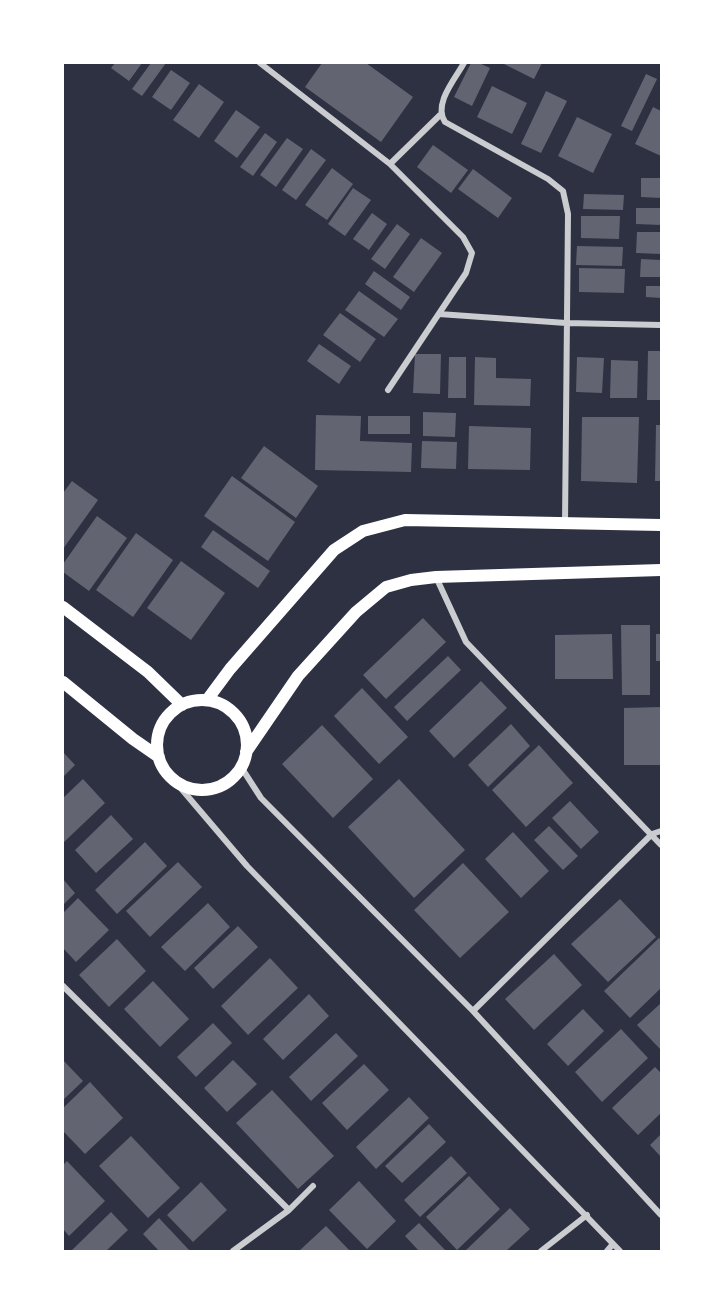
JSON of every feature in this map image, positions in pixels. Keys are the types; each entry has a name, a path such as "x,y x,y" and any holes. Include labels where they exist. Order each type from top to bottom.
{"main road":[{"path":"207,700 236,661 334,549 363,531 405,520 661,525"},
{"path":"246,752 246,737 242,724 233,712 221,704 207,700 194,700 182,705 166,717 158,736 159,757 166,773 173,779 197,790 223,785 241,767 246,752 298,676 356,612 386,587 411,580 436,577 661,570"},
{"path":"63,607 148,672 182,705"},
{"path":"63,682 159,757"}],"street":[{"path":"261,63 390,164 463,237 471,253 466,273 388,390"},
{"path":"464,63 441,104 440,114 445,122 548,179 563,191 568,214 565,523"},
{"path":"390,164 440,114"},
{"path":"439,314 566,324 661,325"},
{"path":"436,577 466,642 661,845"},
{"path":"241,767 261,798 473,1011 661,1215"},
{"path":"173,779 247,866 620,1251"},
{"path":"473,1011 652,834 661,831"},
{"path":"63,986 289,1210"},
{"path":"232,1251 289,1210 313,1186"},
{"path":"542,1251 587,1215"},
{"path":"607,1251 614,1244"}],"building":[{"path":"115,63 142,63 129,81 111,68"},
{"path":"151,63 166,63 142,96 132,89"},
{"path":"322,63 366,63 413,97 381,142 305,87"},
{"path":"471,63 479,63 490,68 472,106 454,97"},
{"path":"502,63 542,63 534,79"},
{"path":"171,70 190,83 171,110 152,97"},
{"path":"646,74 657,79 632,131 621,126"},
{"path":"199,84 224,102 199,138 173,120"},
{"path":"492,86 527,103 512,134 477,117"},
{"path":"546,91 567,101 541,153 521,144"},
{"path":"653,107 661,111 661,156 635,144"},
{"path":"236,110 260,127 237,158 214,141"},
{"path":"577,117 612,134 593,173 558,156"},
{"path":"265,133 277,142 253,176 240,167"},
{"path":"287,138 303,149 276,187 260,175"},
{"path":"433,145 468,170 451,193 417,167"},
{"path":"311,149 326,160 296,200 282,190"},
{"path":"332,168 353,184 327,220 305,205"},
{"path":"473,169 512,198 498,218 458,189"},
{"path":"641,178 661,178 661,198 641,197"},
{"path":"353,188 371,200 345,236 328,224"},
{"path":"584,194 624,195 623,210 583,209"},
{"path":"636,208 661,208 661,225 636,224"},
{"path":"372,213 387,224 369,250 353,239"},
{"path":"581,216 620,216 619,239 581,238"},
{"path":"397,224 410,234 385,269 371,259"},
{"path":"637,232 661,232 661,254 636,253"},
{"path":"421,238 442,253 414,292 393,277"},
{"path":"577,246 623,247 622,266 576,265"},
{"path":"641,259 661,260 661,277 640,277"},
{"path":"579,268 625,269 624,293 579,292"},
{"path":"374,271 410,297 401,310 365,284"},
{"path":"646,286 661,286 661,298 646,297"},
{"path":"359,291 398,319 384,337 345,310"},
{"path":"340,313 376,339 360,362 323,335"},
{"path":"319,344 351,366 339,384 307,361"},
{"path":"648,351 661,351 661,400 647,400"},
{"path":"415,354 441,354 440,394 413,393"},
{"path":"449,357 466,357 466,398 448,398"},
{"path":"475,357 496,358 496,378 531,379 530,406 474,405"},
{"path":"577,357 604,358 602,393 576,392"},
{"path":"611,360 638,361 637,398 610,398"},
{"path":"423,412 456,413 455,437 423,436"},
{"path":"316,415 361,416 360,441 412,443 411,472 315,470"},
{"path":"368,416 410,416 410,434 368,434"},
{"path":"582,417 639,417 637,483 581,481"},
{"path":"656,425 661,425 661,481 655,481"},
{"path":"469,426 531,428 530,470 468,469"},
{"path":"422,441 457,442 456,469 421,468"},
{"path":"264,446 318,486 296,518 241,478"},
{"path":"232,476 295,522 268,561 204,516"},
{"path":"72,481 98,500 63,549 63,493"},
{"path":"97,516 127,538 89,591 63,572 63,564"},
{"path":"213,530 270,571 258,588 201,547"},
{"path":"136,533 173,560 133,617 96,590"},
{"path":"181,561 225,593 191,640 147,608"},
{"path":"423,618 446,642 386,699 363,675"},
{"path":"621,625 650,625 650,695 622,695"},
{"path":"612,634 613,679 555,679 555,635"},
{"path":"656,634 661,634 661,661 656,661"},
{"path":"448,656 461,670 407,721 394,707"},
{"path":"481,681 507,708 454,758 429,731"},
{"path":"362,688 408,737 379,764 334,716"},
{"path":"661,707 661,765 624,765 624,708"},
{"path":"511,724 530,746 488,787 468,765"},
{"path":"322,725 373,779 333,818 282,764"},
{"path":"539,745 573,783 526,827 492,790"},
{"path":"63,752 75,765 63,777"},
{"path":"83,779 105,803 63,843 63,798"},
{"path":"399,779 465,850 414,898 348,827"},
{"path":"570,801 599,832 581,849 552,818"},
{"path":"111,815 133,839 96,873 75,850"},
{"path":"549,826 578,856 563,870 534,840"},
{"path":"513,832 549,871 521,898 485,859"},
{"path":"145,842 167,866 117,914 95,890"},
{"path":"178,862 202,887 150,937 126,911"},
{"path":"463,863 509,912 460,958 414,910"},
{"path":"63,879 75,893 63,905"},
{"path":"78,898 109,930 76,962 63,948 63,913"},
{"path":"620,899 656,937 608,982 571,944"},
{"path":"208,903 230,927 185,971 161,947"},
{"path":"238,926 258,947 213,989 194,968"},
{"path":"659,938 661,939 661,988 630,1018 604,991"},
{"path":"117,939 146,971 109,1007 79,975"},
{"path":"554,954 582,985 534,1030 505,999"},
{"path":"270,958 298,988 248,1035 221,1006"},
{"path":"153,981 189,1019 160,1047 124,1009"},
{"path":"309,994 329,1016 283,1060 263,1039"},
{"path":"661,1003 661,1050 637,1025"},
{"path":"583,1009 604,1031 568,1066 547,1044"},
{"path":"213,1023 232,1043 196,1077 177,1057"},
{"path":"621,1029 648,1058 602,1102 575,1072"},
{"path":"336,1033 358,1056 311,1101 289,1077"},
{"path":"63,1060 83,1081 63,1100"},
{"path":"233,1060 257,1084 227,1112 204,1088"},
{"path":"364,1064 389,1090 347,1130 322,1103"},
{"path":"655,1067 661,1073 661,1113 638,1135 612,1108"},
{"path":"90,1082 123,1118 85,1154 63,1131 63,1108"},
{"path":"272,1090 334,1156 298,1189 236,1123"},
{"path":"409,1097 429,1118 376,1169 356,1147"},
{"path":"429,1124 446,1142 402,1183 385,1166"},
{"path":"661,1134 661,1157 650,1145"},
{"path":"131,1136 180,1188 148,1218 99,1166"},
{"path":"451,1156 467,1173 420,1217 404,1200"},
{"path":"67,1161 105,1201 69,1236 63,1229 63,1165"},
{"path":"469,1176 500,1209 457,1250 426,1217"},
{"path":"359,1181 396,1221 367,1249 329,1210"},
{"path":"201,1182 227,1210 193,1242 167,1215"},
{"path":"510,1208 530,1229 506,1251 465,1251"},
{"path":"111,1212 128,1230 106,1251 71,1251"},
{"path":"159,1218 190,1251 159,1251 143,1234"},
{"path":"419,1223 446,1251 419,1251 405,1236"},
{"path":"326,1226 350,1251 299,1251"}]}
